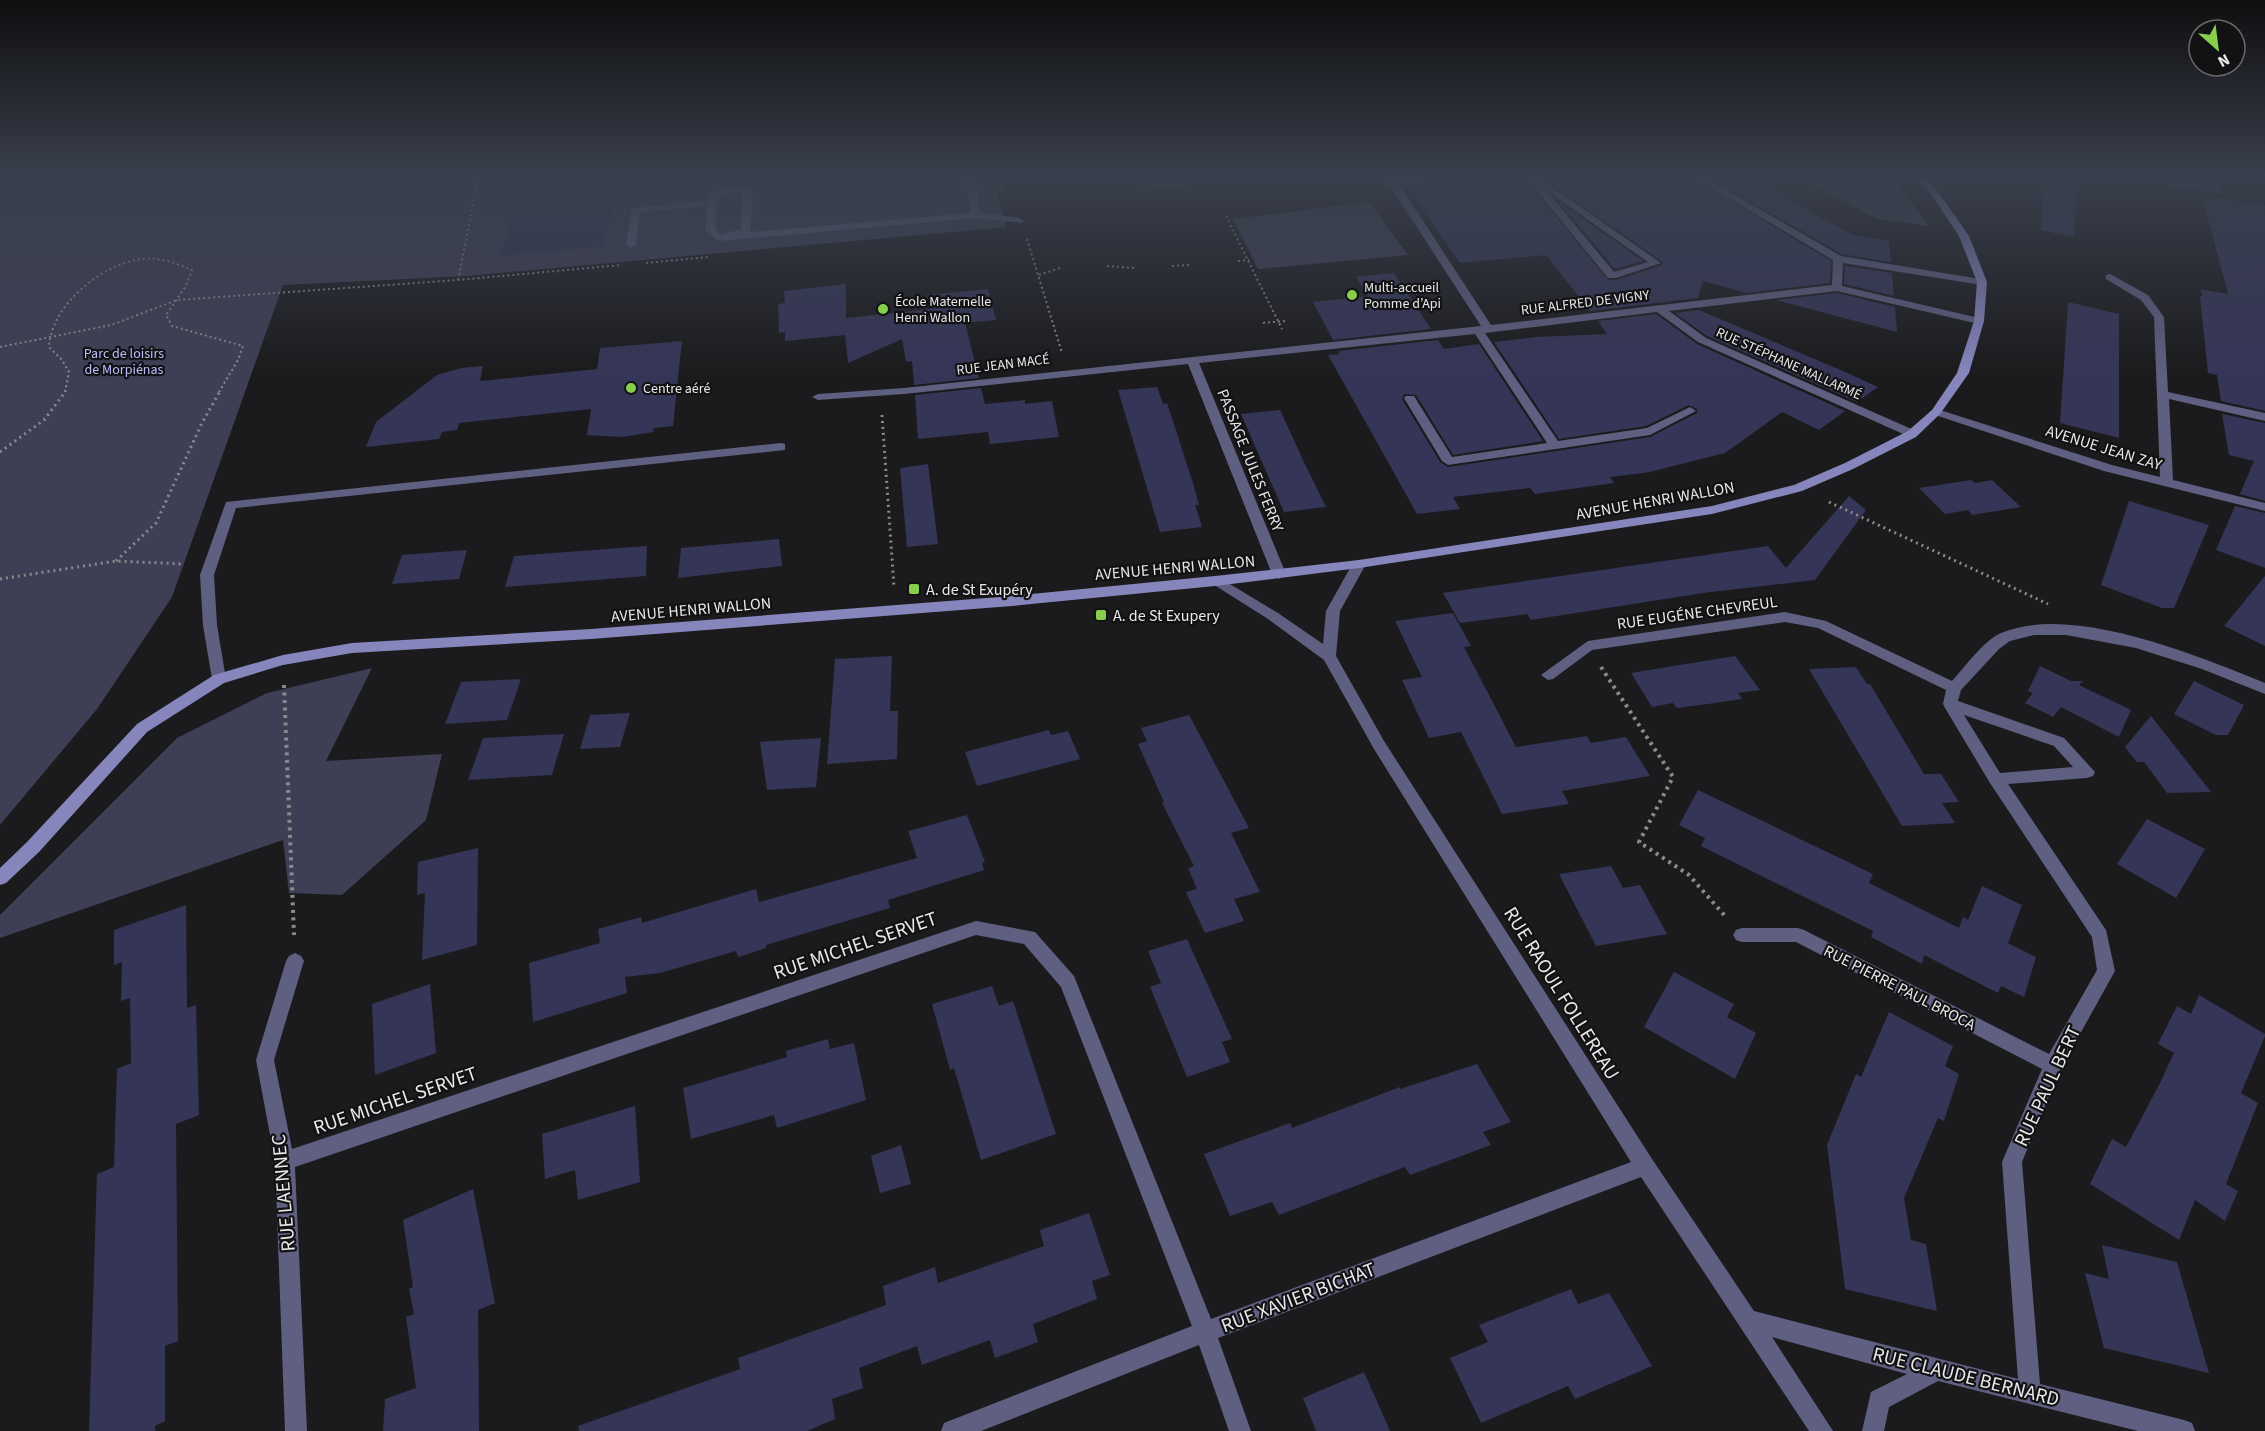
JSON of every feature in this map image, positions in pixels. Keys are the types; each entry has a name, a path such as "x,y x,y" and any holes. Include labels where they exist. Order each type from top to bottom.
{"street":[{"path":"1430,242 1555,446"},
{"path":"1584,242 1612,276 1656,263 1625,242"},
{"path":"1809,242 1839,259 1982,282"},
{"name":"AVENUE HENRI WALLON","path":"0,878 33,847 142,728 219,679 283,660 352,648 591,634 1012,601 1279,574 1359,564 1712,510 1798,488 1849,466 1912,434 1936,412 1963,373 1979,321 1982,282 1966,242"},
{"path":"1837,288 1839,259"},
{"path":"2110,277 2139,292 2153,303 2159,317 2167,483"},
{"name":"RUE ALFRED DE VIGNY","path":"1192,359 1483,329 1837,288 1979,321"},
{"name":"RUE STÉPHANE MALLARMÉ","path":"1659,309 1702,340 1912,434"},
{"name":"RUE JEAN MACÉ","path":"818,397 880,393 1192,359"},
{"name":"PASSAGE JULES FERRY","path":"1192,359 1279,574"},
{"path":"2163,394 2265,417"},
{"path":"1410,399 1448,461 1650,431 1690,411"},
{"name":"AVENUE JEAN ZAY","path":"1936,412 2108,468 2265,507"},
{"path":"219,679 210,625 207,575 231,505 781,447"},
{"path":"1329,656 1333,611 1359,564"},
{"path":"1215,581 1273,616 1329,656"},
{"name":"RUE EUGÉNE CHEVREUL","path":"1548,675 1588,646 1785,617 1821,624 1954,687"},
{"path":"1996,779 2087,772 2059,742 1950,704 1954,687 2004,638 2035,629 2100,634 2183,656 2265,688"},
{"name":"RUE RAOUL FOLLEREAU","path":"1329,656 1379,744 1645,1166 1822,1431"},
{"name":"RUE PAUL BERT","path":"1950,704 1996,779 2100,935 2106,971 2052,1065 2012,1162 2030,1392"},
{"name":"RUE MICHEL SERVET","path":"285,1161 976,928 1029,937 1068,982 1205,1332 1240,1431"},
{"name":"RUE PIERRE PAUL BROCA","path":"1742,936 1798,935 2052,1065"},
{"name":"RUE LAENNEC","path":"295,961 265,1060 285,1161 296,1431"},
{"name":"RUE XAVIER BICHAT","path":"952,1431 1205,1332 1645,1166"},
{"name":"RUE CLAUDE BERNARD","path":"1748,1320 1937,1370 2184,1431"},
{"path":"1873,1431 1879,1400 1937,1370"}],"path":[{"path":"458,280 466,242"},
{"path":"1028,242 1067,372"},
{"path":"1239,242 1291,349"},
{"path":"646,263 716,257"},
{"path":"0,452 45,419 67,395 71,375 66,364 49,347 49,339 52,324 79,294 106,269 130,261 159,258 178,262 192,270 177,300 166,315 172,326 190,333 224,338 243,346 238,360 198,432 156,523 116,561"},
{"path":"1238,261 1249,260"},
{"path":"0,347 111,325 177,300 458,280 622,265"},
{"path":"1172,266 1190,265"},
{"path":"1107,266 1135,268"},
{"path":"1039,275 1060,268"},
{"path":"1263,323 1285,321"},
{"path":"880,393 896,609"},
{"path":"1798,488 2050,606"},
{"path":"0,579 116,561 211,564"},
{"path":"1588,646 1673,777 1639,842 1689,875 1742,936"},
{"path":"283,660 295,961"}],"green space":[{"name":"Parc de loisirs de Morpiénas","path":"0,242 844,242 467,276 283,285 172,597 97,709 0,825"},
{"path":"1244,242 1398,242 1408,255 1258,269"},
{"path":"372,668 326,761 442,754 426,820 342,895 289,893 283,840 0,938 0,915 177,738 267,693"}],"building":[{"path":"504,242 605,242 604,246 500,256"},
{"path":"1445,242 1577,242 1608,280 1617,280 1662,265 1663,262 1634,242 1799,242 1831,261 1830,283 1747,293 1703,281 1698,298 1590,311 1546,255 1460,263"},
{"path":"1592,242 1616,242 1643,261 1615,269"},
{"path":"1821,242 1889,242 1891,262 1842,254"},
{"path":"2214,242 2265,242 2265,411 2221,401 2217,375 2208,373 2201,289 2228,294"},
{"path":"1845,266 1892,273 1894,296 1844,284"},
{"path":"1394,273 1431,329 1333,340 1313,302 1368,296 1356,277"},
{"name":"École Maternelle Henri Wallon","path":"846,284 846,318 930,309 927,295 988,289 996,320 965,323 979,378 914,385 912,361 906,362 902,339 848,363 845,335 785,341 785,332 779,333 778,304 785,303 784,291"},
{"path":"1837,293 1895,307 1897,332 1776,300"},
{"path":"2068,302 2119,314 2119,438 2060,423"},
{"path":"1699,310 1878,387 1857,402 1707,336 1675,313"},
{"path":"1656,314 1697,344 1845,411 1819,430 1782,412 1725,453 1650,472 1610,477 1614,483 1535,494 1530,488 1453,497 1460,509 1417,514 1328,355 1340,354 1338,351 1438,340 1444,349 1479,344 1543,441 1453,455 1416,395 1404,394 1402,399 1440,462 1448,467 1650,437 1697,413 1697,409 1689,405 1646,426 1559,439 1494,342 1537,337 1607,334 1598,321"},
{"path":"682,341 673,426 654,428 653,432 623,437 587,435 591,409 459,423 457,430 442,432 439,439 366,447 376,422 437,375 461,368 483,366 480,381 597,369 600,348"},
{"path":"1157,387 1163,404 1167,403 1193,483 1199,505 1195,505 1202,527 1160,532 1118,390"},
{"path":"981,388 985,404 1025,400 1025,404 1052,401 1059,437 990,444 988,432 918,439 915,395"},
{"path":"1280,410 1326,507 1284,512 1241,414"},
{"path":"2222,414 2265,423 2265,501 2240,494 2254,461 2229,455"},
{"path":"928,464 938,544 907,547 900,468"},
{"path":"1971,480 1975,483 1992,480 2021,507 1972,515 1968,510 1945,514 1919,488"},
{"path":"1849,496 1866,510 1815,580 1703,593 1531,620 1527,614 1460,623 1443,593 1768,546 1786,568"},
{"path":"2129,501 2209,525 2174,608 2162,608 2101,585"},
{"path":"2235,506 2265,513 2265,568 2216,550"},
{"path":"779,539 782,566 678,578 681,548"},
{"path":"647,546 646,576 505,587 514,556"},
{"path":"467,550 459,579 392,584 402,555"},
{"path":"2265,576 2265,646 2224,626"},
{"path":"1453,613 1471,646 1464,647 1516,747 1587,736 1591,743 1626,737 1650,776 1562,791 1569,804 1502,814 1461,732 1429,738 1402,680 1422,677 1395,621"},
{"path":"892,656 890,711 898,711 897,759 827,764 835,659"},
{"path":"1735,656 1760,690 1738,693 1742,699 1677,708 1673,703 1652,707 1631,673"},
{"path":"2040,666 2071,681 2083,681 2079,685 2131,710 2119,737 2061,707 2053,717 2025,703 2033,693 2028,691"},
{"path":"1856,667 1867,684 1870,684 1924,774 1941,774 1959,802 1942,803 1955,823 1902,826 1809,669"},
{"path":"521,679 507,720 445,724 461,682"},
{"path":"2194,681 2244,705 2228,735 2216,735 2174,714"},
{"path":"630,713 620,747 580,749 590,715"},
{"path":"1189,715 1249,828 1231,833 1260,892 1234,899 1244,921 1205,933 1186,892 1197,889 1188,868 1194,866 1162,803 1164,802 1138,744 1147,741 1141,728"},
{"path":"2151,716 2211,792 2167,793 2144,762 2137,762 2125,747"},
{"path":"1049,730 1051,735 1068,731 1080,759 977,786 965,752"},
{"path":"564,734 552,775 468,780 483,738"},
{"path":"821,738 816,787 767,790 760,742"},
{"path":"1698,790 1873,874 1869,883 1959,928 1963,917 1968,920 1982,886 2022,905 2008,943 2036,957 2024,997 2001,986 1998,993 1924,955 1922,964 1871,937 1873,931 1701,846 1705,838 1679,825"},
{"path":"967,815 985,862 982,863 984,870 888,900 890,908 766,945 766,948 738,957 736,951 660,973 625,977 627,993 533,1022 529,963 600,943 598,929 641,917 642,923 756,889 759,902 917,858 908,831"},
{"path":"2147,819 2205,849 2176,898 2117,864"},
{"path":"478,848 477,945 422,960 425,893 417,895 418,862"},
{"path":"1611,866 1623,888 1640,885 1667,934 1596,946 1559,874"},
{"path":"186,905 187,1008 196,1005 199,1115 176,1124 178,1341 165,1346 165,1421 155,1426 155,1431 89,1431 97,1174 114,1167 117,1069 131,1063 130,998 121,1001 122,962 114,965 114,930"},
{"path":"1187,939 1232,1039 1222,1042 1230,1062 1187,1077 1150,987 1161,983 1148,951"},
{"path":"1674,972 1734,1004 1727,1017 1756,1033 1735,1079 1644,1027"},
{"path":"430,984 436,1053 375,1075 372,1004"},
{"path":"992,986 999,1006 1013,1001 1056,1134 981,1160 954,1068 950,1070 932,1004"},
{"path":"2199,995 2265,1036 2241,1093 2258,1103 2226,1184 2238,1191 2225,1221 2195,1200 2179,1240 2090,1184 2112,1139 2126,1147 2159,1085 2174,1053 2158,1044 2177,1006 2191,1014"},
{"path":"1889,1012 1953,1046 1945,1066 1959,1074 1944,1121 1938,1118 1904,1198 1911,1240 1926,1244 1937,1311 1845,1289 1827,1145 1856,1074 1861,1077"},
{"path":"828,1039 830,1049 854,1043 866,1100 777,1128 774,1115 691,1139 683,1088 787,1057 786,1051"},
{"path":"1477,1064 1511,1122 1483,1132 1491,1145 1410,1175 1405,1167 1279,1215 1272,1202 1230,1216 1204,1154 1290,1123 1292,1128 1400,1087 1400,1089"},
{"path":"635,1106 640,1182 578,1200 575,1170 545,1179 542,1134"},
{"path":"901,1145 911,1184 880,1193 871,1156"},
{"path":"473,1189 495,1303 478,1310 479,1431 383,1431 385,1399 416,1388 406,1317 414,1314 409,1289 413,1287 403,1220"},
{"path":"1089,1213 1110,1275 1092,1281 1097,1299 1033,1324 1038,1342 995,1358 990,1340 922,1365 917,1346 859,1368 863,1388 832,1399 835,1419 807,1431 579,1431 578,1426 740,1369 738,1358 886,1305 883,1286 935,1267 938,1283 1044,1246 1040,1230"},
{"path":"2102,1245 2177,1262 2209,1373 2104,1348 2085,1273 2109,1279"},
{"path":"1571,1289 1578,1304 1609,1293 1652,1366 1575,1399 1568,1386 1481,1423 1450,1358 1488,1342 1479,1325"},
{"path":"1364,1372 1390,1431 1316,1431 1303,1398"}],"place":[{"name":"Multi-accueil Pomme d’Api","path":"1352,295"},
{"name":"École Maternelle Henri Wallon","path":"883,309"},
{"name":"Centre aéré","path":"631,388"},
{"name":"A. de St Exupéry","path":"914,589"},
{"name":"A. de St Exupery","path":"1101,615"}]}
